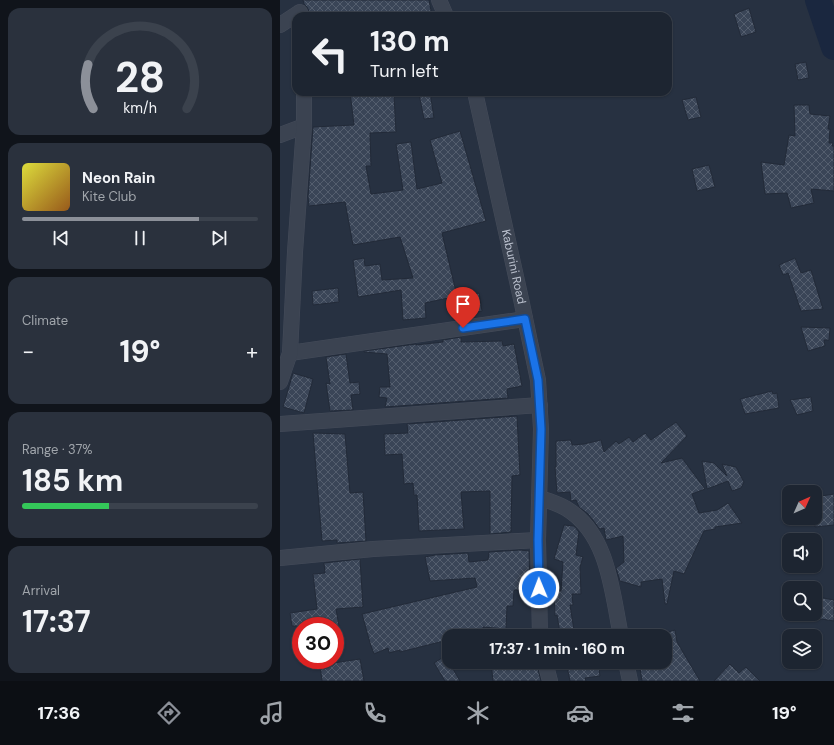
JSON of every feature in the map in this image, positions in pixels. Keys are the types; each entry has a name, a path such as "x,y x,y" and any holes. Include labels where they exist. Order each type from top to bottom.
{"street":[{"path":"439,0 444,12"},
{"path":"280,25 292,15"},
{"path":"280,382 290,353 295,252 304,126 304,96"},
{"name":"Kaburini Road","path":"476,96 538,380 541,429 538,540 540,629"},
{"path":"280,135 304,126"},
{"path":"290,353 525,319"},
{"path":"280,424 540,405"},
{"path":"539,497 567,509 572,513 587,528 597,544 605,564 612,589 619,629"},
{"path":"280,558 373,549 538,540"},
{"path":"547,669 550,681"},
{"path":"627,669 630,681"}],"building":[{"path":"303,0 429,0 431,12 309,12"},
{"path":"749,8 756,32 741,37 734,14"},
{"path":"806,62 809,78 798,80 795,64"},
{"path":"350,96 394,96 396,132 370,133 371,166 366,166 371,194 403,190 396,144 411,142 417,189 442,183 430,140 460,131 486,221 442,233 457,296 425,303 426,318 403,320 401,290 358,297 353,260 364,258 365,266 380,264 382,280 413,278 400,237 353,245 345,202 309,206 308,197 313,127 354,125"},
{"path":"419,96 431,96 434,118 424,119"},
{"path":"696,97 701,117 688,120 682,100"},
{"path":"794,105 809,105 810,114 830,116 828,129 830,129 829,143 833,143 832,146 834,146 834,191 811,189 814,203 791,208 787,193 765,194 761,162 784,165 789,135 795,136"},
{"path":"709,165 715,187 697,191 692,169"},
{"path":"795,258 801,273 811,270 823,309 801,311 788,273 783,275 779,265"},
{"path":"338,288 339,302 313,305 312,291"},
{"path":"479,293 482,311 469,314 465,296"},
{"path":"801,327 830,328 829,340 824,340 825,346 808,351"},
{"path":"461,337 461,342 502,341 503,346 514,344 522,386 507,389 508,398 385,407 387,398 379,397 380,387 390,387 387,354 364,351 443,342 443,340"},
{"path":"346,354 350,383 359,382 360,394 351,395 353,410 330,411 326,383 330,384 326,357"},
{"path":"293,373 313,379 304,413 283,407"},
{"path":"772,391 773,394 777,393 779,408 745,414 740,399"},
{"path":"811,397 813,411 797,415 790,400"},
{"path":"517,416 520,475 512,476 511,532 490,534 490,491 461,492 464,529 419,531 417,495 414,495 413,483 404,484 402,454 385,455 384,434 408,433 407,424"},
{"path":"676,422 687,436 661,463 682,458 705,489 692,494 699,513 717,510 728,503 742,523 715,527 715,529 704,531 684,574 674,571 667,604 665,604 662,579 641,582 641,587 620,581 616,568 624,562 623,536 606,540 604,528 600,529 588,514 579,507 576,500 571,501 570,492 557,493 555,467 556,441 571,440 572,445 601,440 604,452 616,441 619,444 629,437 633,442 645,433 651,440"},
{"path":"313,433 345,434 350,493 363,492 366,541 337,543 337,540 322,541"},
{"path":"702,461 714,463 727,476 722,464 736,467 744,482 741,488 732,491 728,481 707,489"},
{"path":"834,494 834,525 815,527 815,525 822,525 822,496"},
{"path":"564,525 574,526 579,532 576,555 583,557 580,567 581,594 572,594 573,605 570,605 574,629 559,629 557,615 555,616 554,591 561,591 563,562 554,559"},
{"path":"520,550 529,551 530,590 514,590 513,606 507,606 506,629 483,627 483,629 442,629 442,642 400,652 400,650 389,653 388,648 374,654 362,614 477,587 475,578 430,581 425,557 468,553 469,562 488,560 489,552"},
{"path":"360,559 363,607 336,609 337,617 292,617 292,626 290,613 317,609 313,574 325,573 324,563"},
{"path":"822,598 834,600 834,621 822,619"},
{"path":"675,630 677,642 700,681 642,681 640,669 672,669 672,631"},
{"path":"442,658 442,669 453,669 460,681 445,681 434,663"},
{"path":"360,659 364,681 322,681 320,669 344,669 344,661"},
{"path":"730,664 739,673 746,667 760,681 714,681"},
{"path":"492,669 538,669 541,681 493,681"},
{"path":"568,669 599,669 600,676 585,678 586,681 570,681"}],"waterway":[{"path":"818,0 834,47"}],"route":[{"path":"463,328 525,319 538,380 541,429 538,540 539,588"}]}
